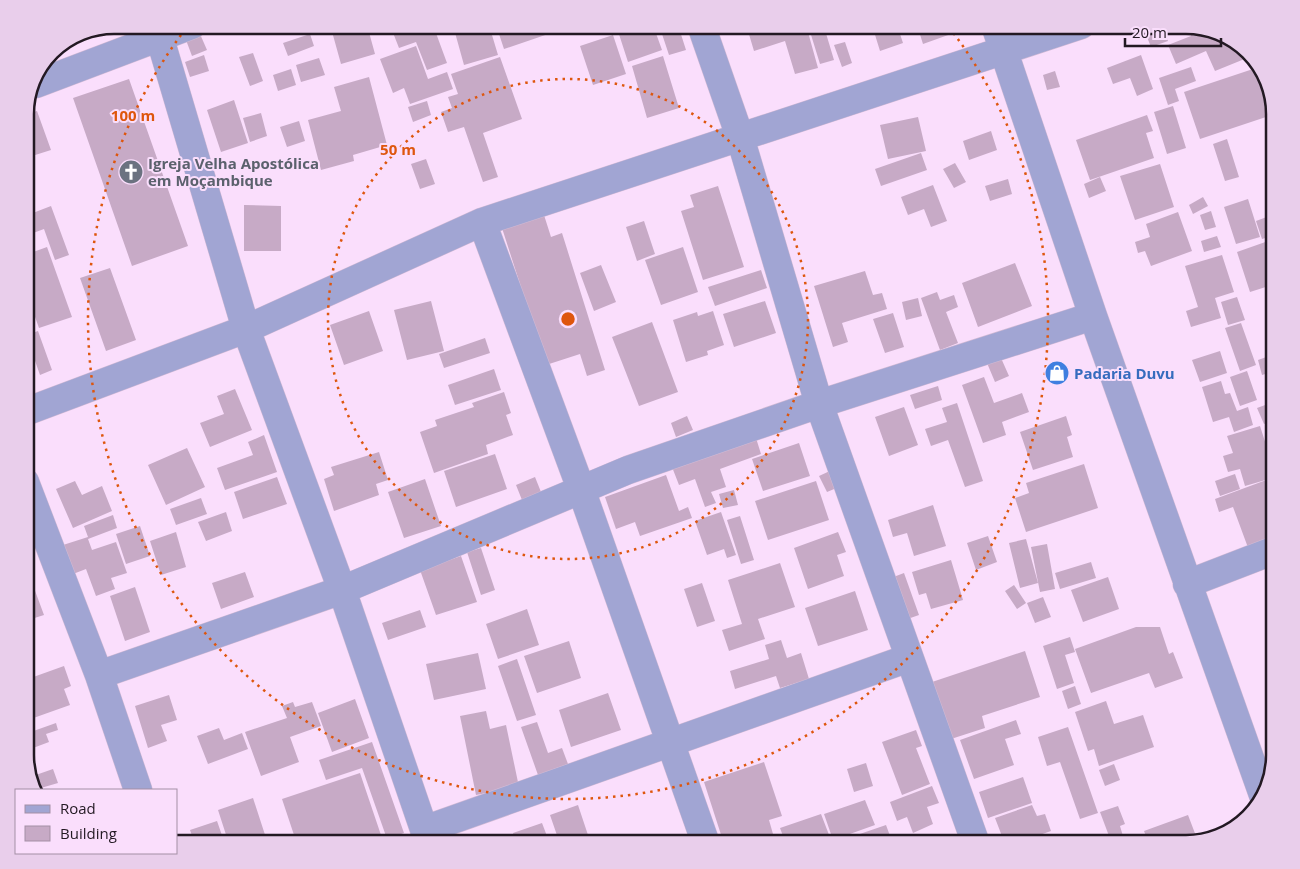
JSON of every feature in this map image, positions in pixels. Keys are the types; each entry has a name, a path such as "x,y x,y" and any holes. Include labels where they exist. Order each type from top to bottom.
{"street":[{"path":"40,82 153,34"},
{"path":"159,34 246,329 342,590 425,835"},
{"path":"704,34 740,137 819,404 973,835"},
{"path":"998,34 1187,584 1260,786"},
{"path":"34,409 246,329 482,222 1054,34"},
{"path":"482,222 581,489 703,835"},
{"path":"99,675 342,590 628,470 819,404 1094,316"},
{"path":"34,505 99,675 138,789"},
{"path":"1187,584 1266,553"},
{"path":"431,835 671,742 909,658"}],"building":[{"path":"200,34 207,50 192,56 186,40"},
{"path":"310,34 314,46 288,56 283,43"},
{"path":"333,34 369,34 375,54 341,64"},
{"path":"394,34 436,34 447,63 427,70 416,42 399,48"},
{"path":"455,34 492,34 498,55 464,65"},
{"path":"499,34 548,34 504,49"},
{"path":"619,34 656,34 662,50 628,62"},
{"path":"662,34 681,34 686,50 669,55"},
{"path":"749,34 809,34 818,68 795,74 785,41 754,51"},
{"path":"811,34 826,34 834,60 820,64"},
{"path":"875,34 900,34 903,43 880,51"},
{"path":"920,34 951,34 923,44"},
{"path":"1146,34 1165,34 1168,41 1151,47"},
{"path":"1190,34 1197,34 1217,40 1231,47 1244,59 1215,71 1206,51 1176,64 1168,45 1191,36"},
{"path":"613,35 626,74 593,85 580,46"},
{"path":"845,42 852,63 842,67 834,45"},
{"path":"416,46 428,79 447,72 453,89 410,104 404,88 393,93 380,59"},
{"path":"253,53 263,81 250,86 239,57"},
{"path":"204,55 209,71 190,77 185,62"},
{"path":"1141,55 1153,89 1137,96 1130,78 1113,84 1107,68"},
{"path":"663,56 679,108 647,118 632,66"},
{"path":"500,57 522,119 483,133 498,177 483,182 464,127 448,132 441,112 452,108 448,97 458,94 451,74"},
{"path":"319,58 325,75 301,82 296,65"},
{"path":"1191,67 1196,81 1175,89 1179,101 1168,105 1159,78"},
{"path":"291,69 296,85 278,91 273,75"},
{"path":"1252,69 1264,93 1266,117 1200,139 1184,92"},
{"path":"1055,71 1060,87 1047,90 1043,75"},
{"path":"369,77 387,145 353,155 354,161 321,170 308,120 341,111 334,87"},
{"name":"Igreja Velha Apostólica em Moçambique","path":"129,79 188,246 132,266 73,98"},
{"path":"234,100 248,143 221,152 207,110"},
{"path":"427,101 431,115 413,122 408,107"},
{"path":"1173,106 1186,148 1167,154 1154,112"},
{"path":"37,111 51,150 34,155 34,112"},
{"path":"261,113 267,136 250,142 243,118"},
{"path":"1147,115 1153,131 1146,133 1154,158 1090,180 1076,140"},
{"path":"918,117 926,151 888,159 880,125"},
{"path":"299,121 305,141 287,147 280,127"},
{"path":"991,131 997,150 969,160 963,141"},
{"path":"1227,139 1239,177 1225,181 1213,144"},
{"path":"921,153 927,170 881,186 875,169"},
{"path":"426,159 435,184 420,189 411,164"},
{"path":"955,163 966,182 954,188 943,169"},
{"path":"1160,164 1174,207 1135,220 1120,176"},
{"path":"1100,177 1106,191 1089,198 1084,184"},
{"path":"1008,179 1012,194 990,201 985,186"},
{"path":"933,185 947,221 931,227 924,209 908,215 901,197"},
{"path":"718,186 744,267 703,280 681,211 694,207 690,195"},
{"path":"1203,197 1208,206 1193,214 1189,205"},
{"path":"1248,199 1260,237 1236,244 1224,207"},
{"path":"244,205 281,206 281,251 244,251"},
{"path":"51,206 69,255 55,260 44,229 34,233 34,213"},
{"path":"1211,211 1216,227 1205,230 1200,215"},
{"path":"1178,212 1192,251 1151,266 1145,251 1138,253 1135,242 1150,237 1146,224"},
{"path":"544,215 551,237 562,233 605,370 587,376 580,354 546,365 502,228"},
{"path":"1266,217 1266,238 1262,239 1256,221"},
{"path":"644,221 655,254 637,261 626,227"},
{"path":"1217,236 1221,247 1204,252 1201,241"},
{"path":"1266,242 1266,287 1250,292 1237,252"},
{"path":"47,247 72,317 39,328 34,314 34,252"},
{"path":"683,247 698,292 661,305 645,260"},
{"path":"1222,255 1234,292 1215,298 1221,318 1191,327 1186,311 1198,307 1185,266"},
{"path":"1015,263 1032,306 978,327 962,283"},
{"path":"601,265 616,302 594,311 580,273"},
{"path":"110,268 136,340 106,351 80,278"},
{"path":"761,270 767,288 715,306 708,287"},
{"path":"865,271 873,295 882,293 887,309 842,323 848,342 833,347 814,286"},
{"path":"937,292 940,300 954,295 958,307 946,312 958,343 940,350 921,298"},
{"path":"1237,297 1245,320 1228,325 1221,302"},
{"path":"918,298 922,316 906,320 902,302"},
{"path":"431,301 444,351 407,360 394,310"},
{"path":"765,301 776,333 734,347 723,314"},
{"path":"369,311 383,351 344,365 330,325"},
{"path":"713,311 724,345 707,351 708,355 686,362 673,320 697,312 698,316"},
{"path":"893,313 904,347 885,353 873,319"},
{"path":"652,322 678,392 639,406 612,337"},
{"path":"1241,323 1256,365 1240,371 1225,328"},
{"path":"38,331 52,370 40,375 34,358 34,332"},
{"path":"485,338 490,353 444,368 439,354"},
{"path":"1220,351 1227,373 1200,382 1192,360"},
{"path":"1266,357 1266,374 1262,375 1258,360"},
{"path":"1001,358 1009,376 995,382 987,363"},
{"path":"494,369 501,390 455,405 448,385"},
{"path":"1247,371 1257,400 1240,406 1230,377"},
{"path":"984,377 994,403 1022,393 1029,412 1002,422 1006,435 983,443 962,385"},
{"path":"1221,381 1225,394 1230,393 1237,411 1248,407 1253,425 1234,432 1229,417 1213,422 1202,387"},
{"path":"938,386 942,400 915,409 910,395"},
{"path":"235,389 252,430 210,447 200,423 224,414 217,396"},
{"path":"504,392 511,413 506,415 513,435 486,445 488,454 434,473 420,432 437,426 435,420 474,407 472,403"},
{"path":"957,403 983,481 965,487 948,440 931,446 925,429 947,422 942,408"},
{"path":"1266,405 1266,423 1264,424 1257,408"},
{"path":"904,407 918,445 889,456 875,417"},
{"path":"687,416 693,430 676,437 671,423"},
{"path":"1066,416 1072,435 1067,437 1073,457 1033,470 1020,432"},
{"path":"1260,426 1266,445 1266,480 1245,486 1240,469 1228,472 1223,456 1233,453 1227,436"},
{"path":"264,435 277,472 225,490 217,468 253,455 248,442"},
{"path":"756,438 761,454 720,469 726,487 711,492 716,503 705,507 695,479 679,485 672,467"},
{"path":"799,443 810,476 763,491 752,459"},
{"path":"187,448 205,487 166,505 148,465"},
{"path":"379,452 388,480 376,484 379,495 334,511 324,479 334,475 331,467"},
{"path":"495,454 507,489 456,507 444,471"},
{"path":"1084,464 1098,508 1026,532 1015,498 1029,493 1026,483"},
{"path":"832,470 839,487 827,492 819,476"},
{"path":"1235,474 1240,489 1220,496 1215,481"},
{"path":"666,475 679,511 688,507 692,518 640,536 635,522 616,529 605,497"},
{"path":"277,477 287,504 243,519 234,492"},
{"path":"535,477 541,492 522,500 516,485"},
{"path":"425,479 441,526 404,538 388,492"},
{"path":"1266,480 1266,547 1250,553 1233,507 1219,512 1215,499"},
{"path":"75,481 82,495 102,486 112,511 73,528 56,489"},
{"path":"816,481 829,520 768,540 755,501"},
{"path":"734,490 738,505 723,508 719,494"},
{"path":"201,498 207,514 176,525 170,509"},
{"path":"933,505 946,546 914,556 907,533 893,537 888,520"},
{"path":"226,512 232,531 206,541 198,522"},
{"path":"721,512 736,555 727,558 724,549 707,555 695,521"},
{"path":"113,515 117,528 88,539 92,550 116,542 127,573 111,578 115,589 96,596 86,569 73,574 63,545 88,537 84,526"},
{"path":"740,516 754,560 741,564 727,520"},
{"path":"140,526 150,556 126,564 116,534"},
{"path":"176,532 186,567 161,575 150,541"},
{"path":"838,532 846,552 837,555 844,576 808,589 794,548"},
{"path":"988,536 997,562 976,570 967,543"},
{"path":"1026,539 1038,583 1020,588 1009,543"},
{"path":"1047,544 1055,589 1040,592 1031,547"},
{"path":"481,548 495,590 481,595 467,552"},
{"path":"461,556 477,602 436,615 420,570"},
{"path":"951,560 963,600 931,609 926,593 919,595 912,572"},
{"path":"1091,562 1096,578 1060,589 1055,573"},
{"path":"780,563 795,607 758,619 765,639 729,651 722,630 742,624 728,580"},
{"path":"245,572 254,597 221,609 212,583"},
{"path":"904,573 919,615 899,622 883,581"},
{"path":"1108,577 1119,609 1083,622 1071,590"},
{"path":"702,583 715,621 697,627 684,589"},
{"path":"1014,585 1026,603 1017,609 1005,591"},
{"path":"135,587 150,632 125,641 110,596"},
{"path":"34,588 44,615 34,618"},
{"path":"855,591 868,630 818,646 805,608"},
{"path":"1043,597 1051,617 1035,623 1027,603"},
{"path":"527,609 539,645 498,659 486,624"},
{"path":"420,610 426,627 388,640 382,623"},
{"path":"1136,627 1160,627 1169,654 1173,652 1183,678 1155,688 1149,673 1091,693 1075,649"},
{"path":"1070,637 1075,652 1065,655 1074,683 1057,689 1043,646"},
{"path":"781,640 787,658 801,653 809,679 780,688 776,676 735,689 730,671 769,659 765,645"},
{"path":"569,641 581,678 537,693 524,656"},
{"path":"1025,651 1040,697 982,716 985,728 951,739 932,682"},
{"path":"478,653 486,689 434,700 426,664"},
{"path":"517,659 536,715 517,721 498,666"},
{"path":"64,666 71,686 64,689 70,705 34,718 34,677"},
{"path":"1075,686 1081,704 1068,709 1062,691"},
{"path":"608,693 621,730 571,747 559,710"},
{"path":"169,695 177,720 161,725 167,741 148,748 135,706"},
{"path":"355,699 369,738 332,752 318,713"},
{"path":"1106,701 1114,724 1143,715 1154,747 1099,766 1094,749 1088,751 1075,712"},
{"path":"293,702 295,707 312,702 321,726 290,737 299,762 261,776 245,732 287,718 282,706"},
{"path":"486,711 490,729 506,725 519,787 476,795 460,716"},
{"path":"1016,720 1021,734 1005,739 1014,765 974,779 960,740"},
{"path":"537,722 548,753 562,748 568,764 538,775 521,727"},
{"path":"56,723 58,730 46,734 49,742 34,748 34,731"},
{"path":"1068,727 1098,813 1080,819 1060,762 1047,766 1038,737"},
{"path":"219,728 224,740 242,733 248,749 208,764 197,736"},
{"path":"916,730 922,746 916,748 930,784 902,795 882,742"},
{"path":"372,742 404,833 386,835 362,768 326,780 319,760"},
{"path":"764,762 782,816 769,820 773,834 721,835 704,782"},
{"path":"866,763 873,786 854,792 847,769"},
{"path":"1114,764 1120,780 1105,786 1099,770"},
{"path":"53,769 58,783 41,788 36,775"},
{"path":"360,773 381,835 294,835 282,799"},
{"path":"1023,777 1032,803 988,818 979,792"},
{"path":"932,786 939,803 927,807 933,824 913,833 907,817 897,821 890,802"},
{"path":"253,798 265,835 226,835 218,810"},
{"path":"865,800 875,825 847,835 831,835 824,814"},
{"path":"578,805 588,835 557,835 550,815"},
{"path":"1032,805 1037,816 1045,814 1051,831 1040,835 1002,835 995,818"},
{"path":"1118,806 1125,824 1120,826 1123,835 1109,835 1100,812"},
{"path":"821,814 829,835 783,835 780,828"},
{"path":"1188,815 1196,835 1146,835 1144,831"},
{"path":"217,821 222,835 192,835 190,830"},
{"path":"542,823 547,835 514,835 513,833"},
{"path":"886,825 890,835 857,835"}],"place":[{"name":"Igreja Velha Apostólica em Moçambique","path":"131,172"},
{"name":"Padaria Duvu","path":"1057,373"}]}
